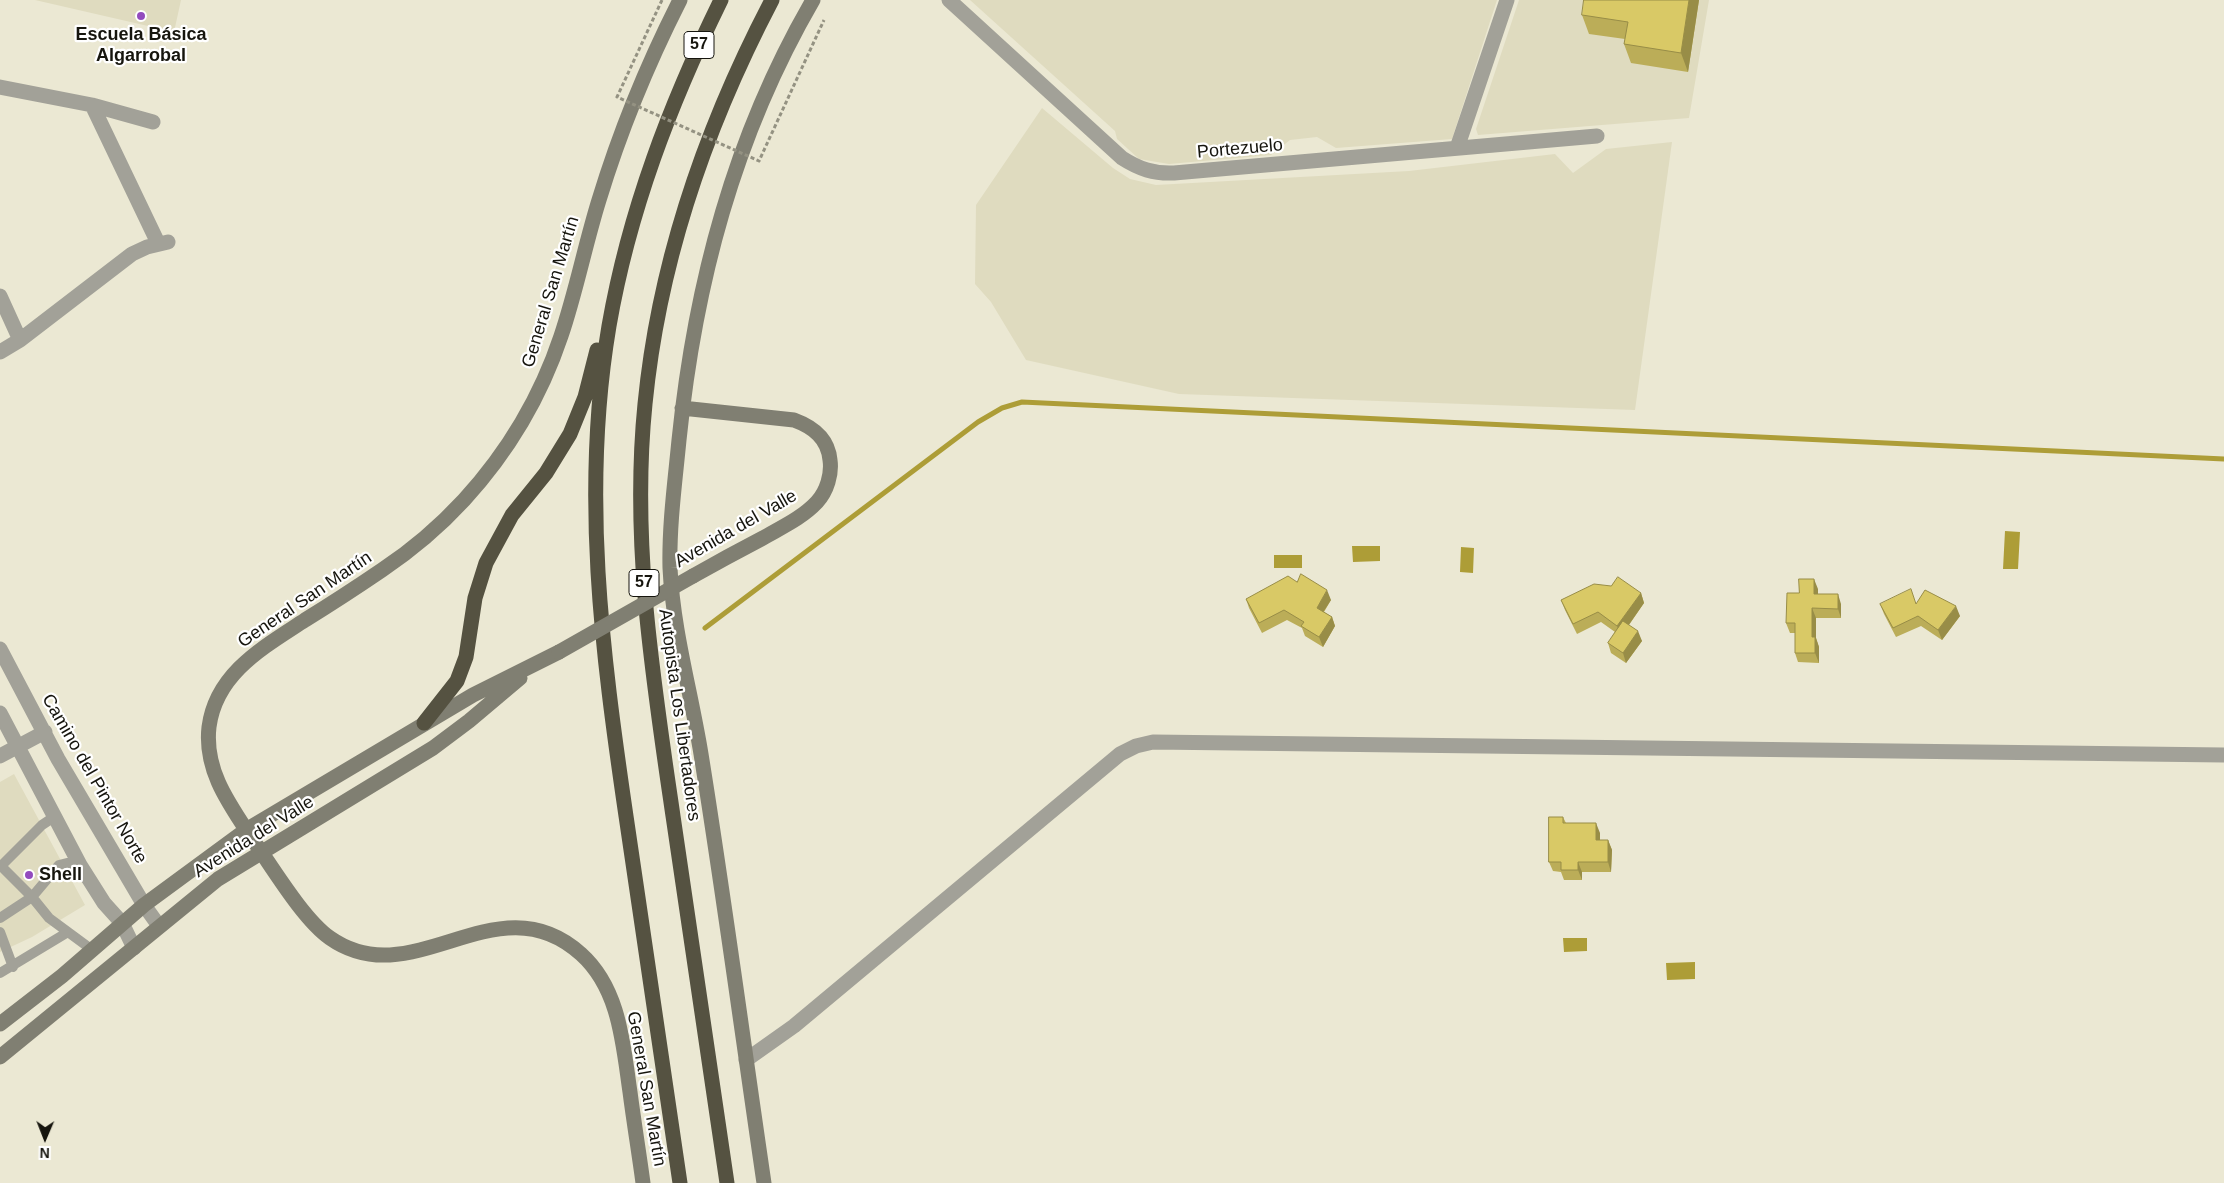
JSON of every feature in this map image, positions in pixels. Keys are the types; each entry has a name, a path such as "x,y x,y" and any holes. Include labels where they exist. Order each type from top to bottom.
{"highway":[{"name":"57","path":"680,1183 621,781 599,603 594,508 595,459 603,369 616,286 638,202 660,137 678,92 721,0"},
{"name":"Autopista Los Libertadores","path":"727,1183 650,653 642,560 640,481 649,367 662,296 679,226 713,127 731,84 772,0"},
{"path":"424,723 450,692 462,670 468,650 478,588 493,547 512,515 554,461 570,434 585,397 599,340 616,286"}],"street":[{"name":"General San Martín","path":"643,1183 619,1025 602,980 580,952 559,938 548,934 535,930 509,928 476,932 402,955 390,956 362,953 338,944 320,930 303,911 221,791 210,762 208,731 217,698 230,677 250,658 387,567 438,526 475,488 501,453 530,406 551,364 566,318 587,239 613,158 636,94 680,0"},
{"path":"764,1183 700,754 672,595 671,526 682,408 696,318 722,211 744,146 769,84 813,0"},
{"name":"Portezuelo","path":"949,0 1122,158 1146,171 1174,173 1598,136"},
{"path":"1457,148 1507,0"},
{"path":"0,88 92,105 153,122"},
{"path":"0,352 20,340 132,254 163,242 92,105"},
{"path":"0,296 20,340"},
{"name":"Avenida del Valle","path":"0,1024 62,976 144,905 246,830 424,723 559,652 804,513 817,502 826,488 830,463 829,454 823,439 810,427 794,420 682,408"},
{"name":"Camino del Pintor Norte","path":"0,648 58,759 144,905 159,926"},
{"name":"Avenida del Valle","path":"0,1057 218,879 434,748 539,663"},
{"path":"0,713 80,864 104,903 122,923 134,948"},
{"path":"0,756 45,732"},
{"path":"746,1060 794,1026 1120,754 1136,746 1152,742 2224,755"}],"lane":[{"path":"54,817 42,825 0,866 32,896 49,918 91,949"},
{"path":"0,918 32,896 59,865 67,863 80,864"},
{"path":"0,932 13,967"},
{"path":"0,973 13,967 68,932"}],"path":[{"path":"662,0 617,97 758,161 824,20"}],"shaded area":[{"name":"Escuela Básica Algarrobal","path":"35,0 181,0 174,32"},
{"path":"970,0 1497,0 1452,139 1336,148 1317,137 1290,140 1271,155 1169,164 1139,159 1117,139 1115,131"},
{"path":"1519,0 1709,0 1689,118 1478,135 1476,129"},
{"path":"1042,108 1113,168 1130,179 1156,185 1409,171 1555,154 1573,173 1606,149 1672,142 1635,410 1179,394 1026,360 991,302 975,284 976,205"},
{"path":"2005,531 2020,532 2018,569 2003,569"},
{"path":"1352,546 1380,546 1380,561 1353,562"},
{"path":"1461,547 1474,548 1473,573 1460,572"},
{"path":"1274,555 1302,555 1302,568 1274,568"},
{"path":"14,774 85,905 32,937 0,952 0,782"},
{"path":"1563,938 1587,938 1587,951 1564,952"},
{"path":"1695,962 1695,979 1667,980 1666,963"}],"building":[{"path":"1584,0 1689,0 1681,53 1624,44 1628,22 1582,15"},
{"path":"1301,574 1327,590 1317,608 1332,617 1319,637 1301,626 1304,622 1284,610 1259,623 1246,599 1288,576 1297,582"},
{"path":"1618,577 1641,593 1617,626 1598,612 1573,624 1561,600 1594,584 1611,586"},
{"path":"1799,579 1814,579 1814,594 1838,594 1838,609 1812,608 1812,637 1815,637 1815,653 1795,653 1795,623 1786,623 1787,593 1799,593"},
{"path":"1911,589 1916,604 1925,590 1956,606 1938,630 1918,616 1893,628 1880,604"},
{"path":"1623,621 1638,631 1623,653 1608,643"},
{"path":"1549,817 1563,817 1563,823 1596,823 1596,840 1608,840 1608,862 1578,862 1578,870 1561,870 1561,862 1549,862"}],"waterway":[{"path":"705,628 978,422 1002,408 1022,402 2224,459"}],"place":[{"name":"Escuela Básica Algarrobal","path":"141,16"},
{"name":"Shell","path":"29,875"}]}
